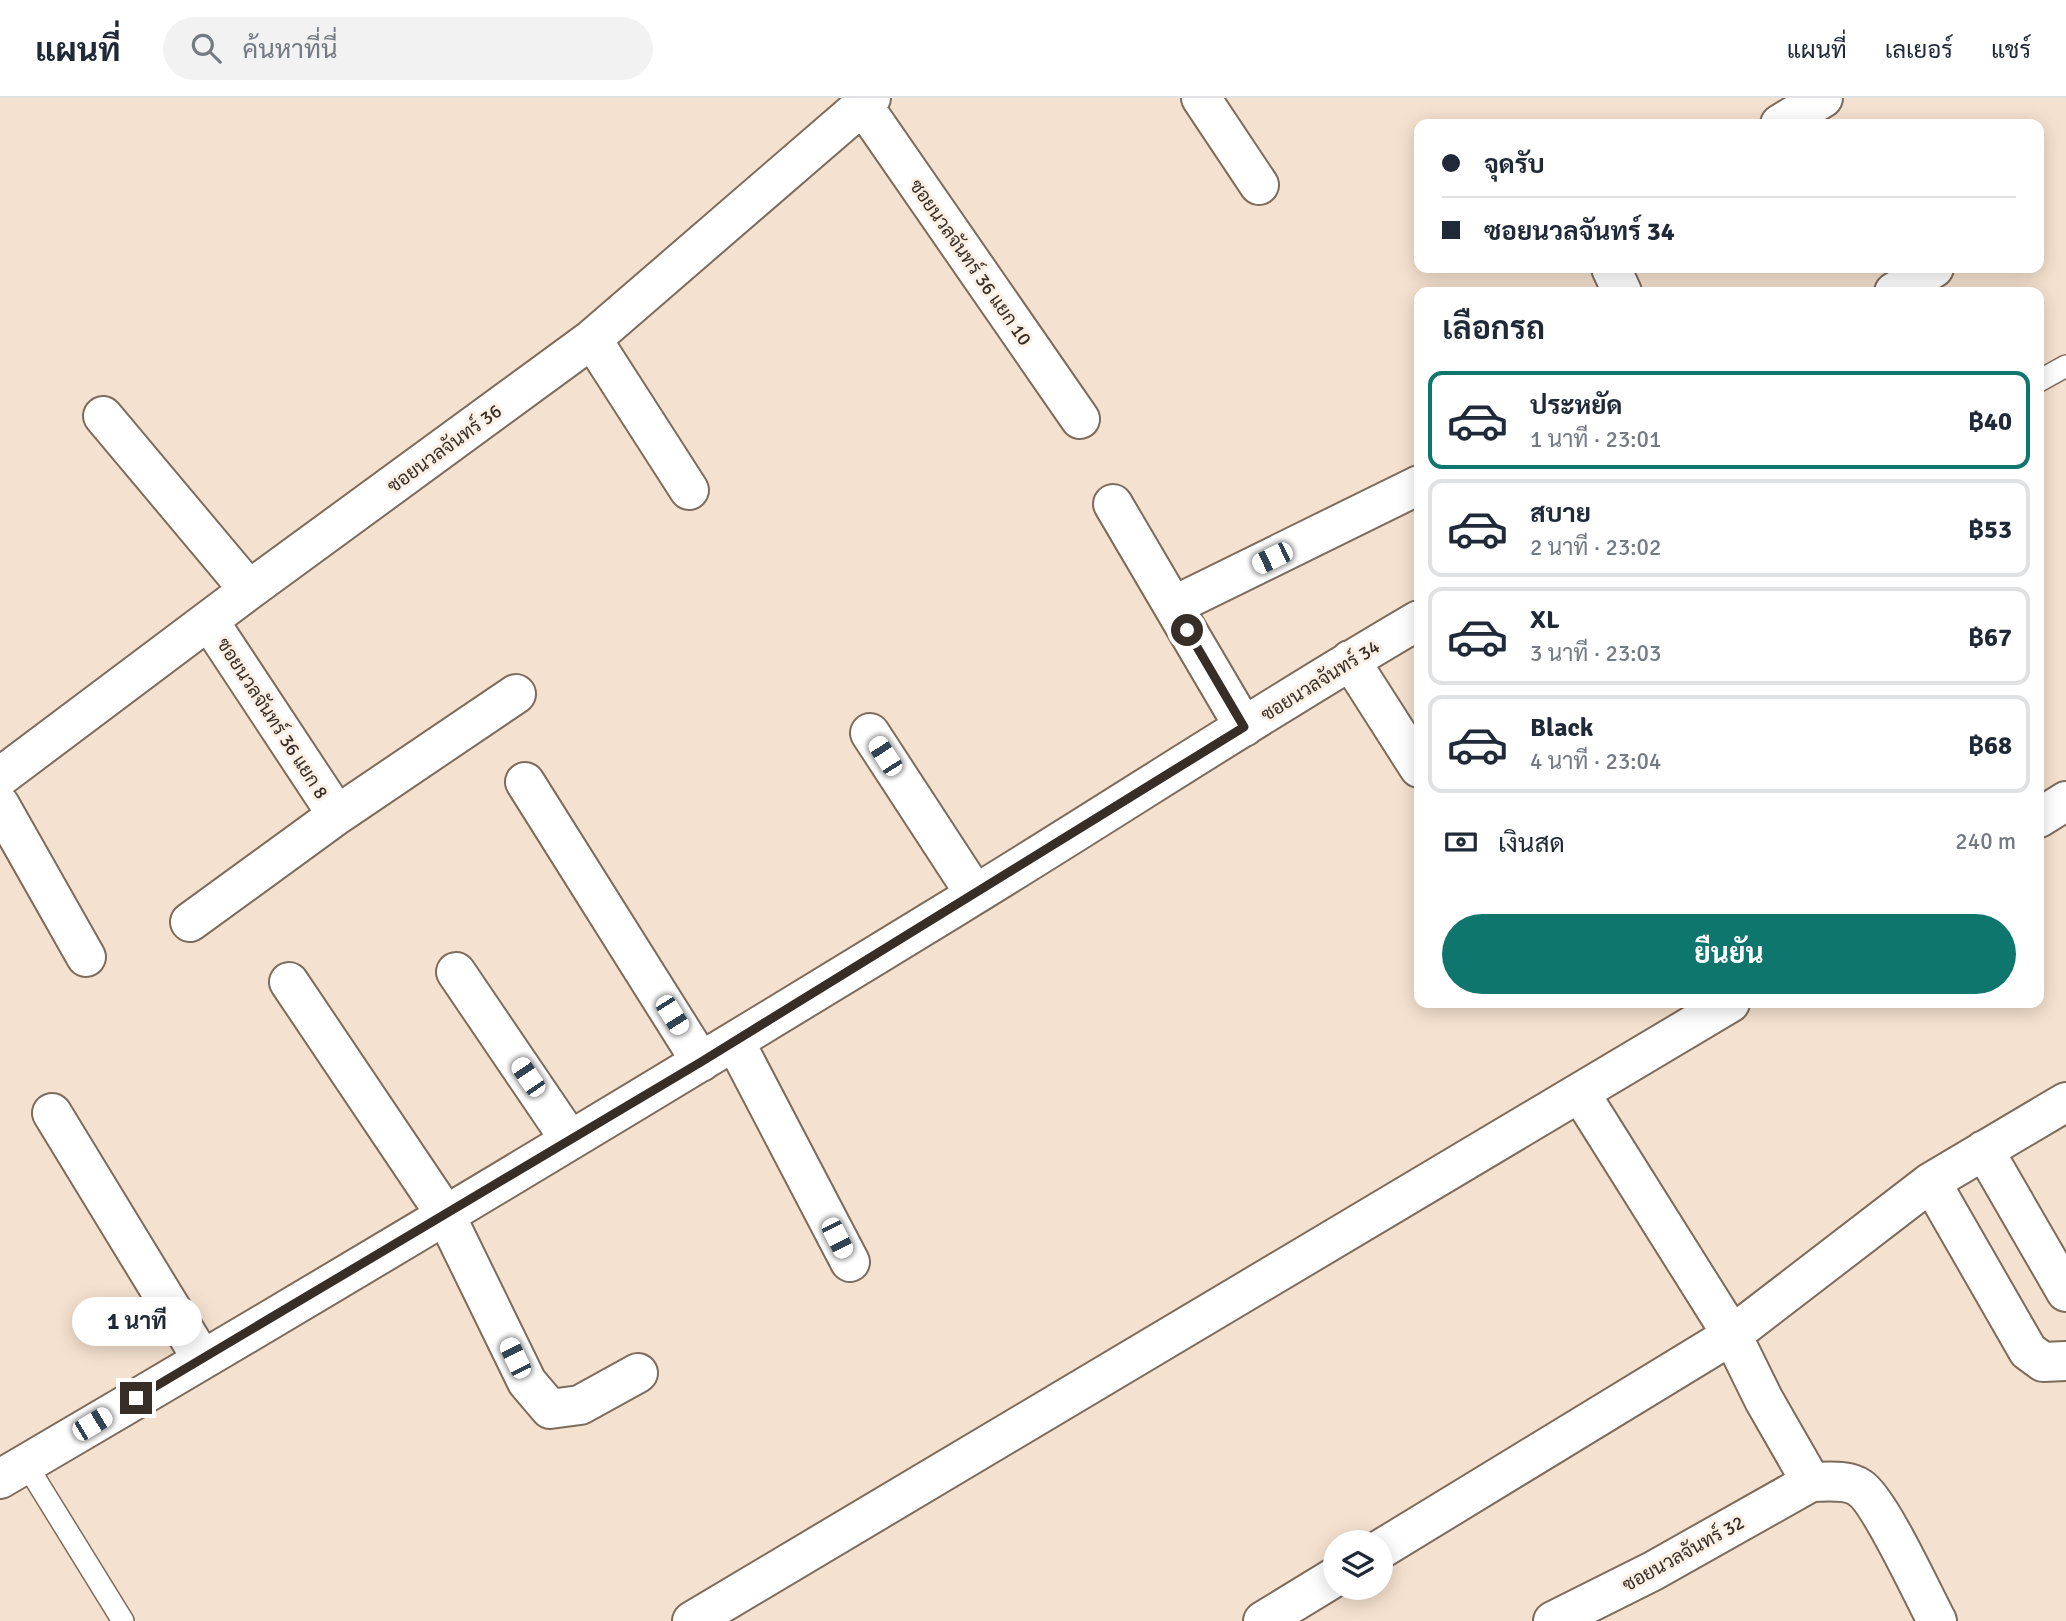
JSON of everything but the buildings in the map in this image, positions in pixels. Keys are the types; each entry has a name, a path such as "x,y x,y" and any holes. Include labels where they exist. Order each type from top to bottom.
{"street":[{"path":"1201,98 1259,185"},
{"path":"1788,119 1823,98"},
{"name":"ซอยนวลจันทร์ 36","path":"0,777 592,339 867,101"},
{"name":"ซอยนวลจันทร์ 36 แยก 10","path":"867,101 1080,419"},
{"path":"1902,287 1926,273"},
{"path":"592,339 689,490"},
{"path":"103,416 250,590"},
{"path":"1173,606 1414,487"},
{"path":"1113,504 1244,727"},
{"name":"ซอยนวลจันทร์ 36 แยก 8","path":"209,621 337,815"},
{"name":"ซอยนวลจันทร์ 34","path":"13,1472 701,1062 1414,623"},
{"path":"1350,660 1414,760"},
{"path":"190,922 337,815 516,694"},
{"path":"870,733 975,894"},
{"path":"525,782 701,1062"},
{"path":"2044,815 2066,801"},
{"path":"0,805 86,957"},
{"path":"456,972 570,1140"},
{"path":"289,982 445,1214 527,1382 550,1409 580,1405 638,1373"},
{"path":"692,1621 1722,1008"},
{"path":"735,1041 850,1262"},
{"path":"1580,1093 1732,1335 1764,1400 1811,1482 1860,1487 1892,1535 1937,1621"},
{"path":"1393,1542 1732,1335 1931,1182 2066,1102"},
{"path":"52,1113 202,1359"},
{"path":"1984,1150 2066,1292"},
{"path":"1931,1182 2028,1351 2043,1362 2066,1361"},
{"name":"ซอยนวลจันทร์ 32","path":"1553,1621 1653,1571 1811,1482"},
{"path":"1263,1621 1323,1584"}],"lane":[{"path":"2044,378 2066,366"},
{"path":"13,1472 123,1621"}],"route":[{"path":"136,1398 701,1062 1244,727 1187,630"}]}
